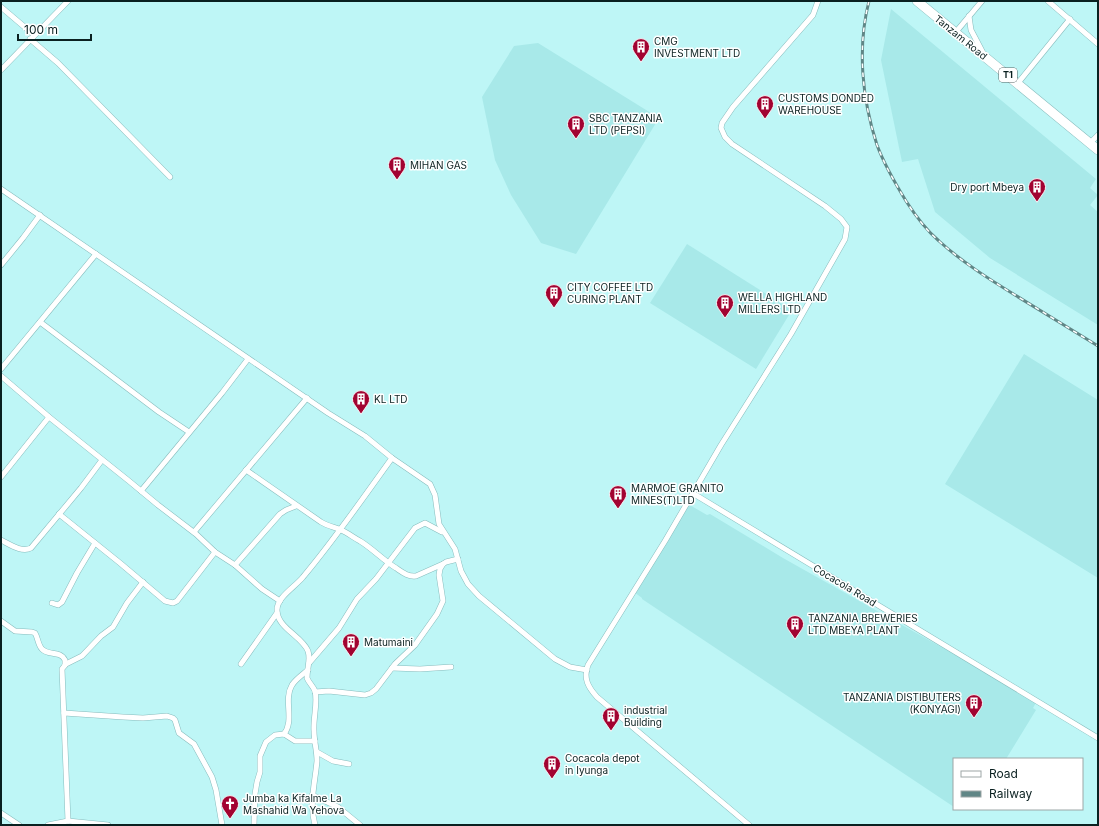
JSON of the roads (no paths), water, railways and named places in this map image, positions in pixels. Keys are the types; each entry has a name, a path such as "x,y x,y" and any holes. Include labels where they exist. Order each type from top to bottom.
{"highway":[{"name":"Tanzam Road","path":"917,1 1098,150"}],"street":[{"path":"1,70 68,1"},
{"path":"749,825 597,697 587,683 586,670 694,494 721,445 795,328 840,251 847,235 847,227 835,213 740,150 727,139 720,128 733,107 813,16 818,1"},
{"path":"955,33 982,1"},
{"path":"1048,1 1098,44"},
{"path":"1,7 170,177"},
{"path":"969,16 971,30 984,56"},
{"path":"1018,83 1070,19"},
{"path":"1090,143 1098,135"},
{"path":"1,189 336,419 365,436 392,458 427,482 432,487 435,495 437,518 444,533 452,544 465,578 479,596 555,659 570,667 586,670"},
{"path":"1,265 40,215"},
{"path":"1,369 96,254"},
{"path":"40,322 159,412 189,432"},
{"path":"141,491 248,359"},
{"path":"1,376 168,514 194,532 214,552 235,565 262,589 280,601"},
{"path":"194,532 307,398"},
{"path":"1,477 49,417"},
{"path":"241,664 277,612 280,601 341,530 392,458"},
{"path":"1,540 21,549 28,550 102,460"},
{"path":"246,470 325,525 341,530 367,545 388,563 406,574 413,576 458,559"},
{"name":"Cocacola Road","path":"694,494 1098,738"},
{"path":"235,565 280,514 296,506"},
{"path":"59,514 165,601 173,603 182,596 214,552"},
{"path":"309,663 339,628 357,599 376,578 415,528 422,523 428,523 444,533"},
{"path":"52,603 58,605 62,602 95,543"},
{"path":"315,692 330,691 368,694 376,689 392,668 415,645 440,609 443,597 440,572 443,564"},
{"path":"65,665 82,656 101,636 113,628 129,599 143,582"},
{"path":"277,612 283,624 306,648 309,663 307,678 315,692 314,725 317,752 312,795 312,812 315,825"},
{"path":"1,621 15,631 35,633 40,648 46,652 62,655 65,660 65,665 62,671 68,821"},
{"path":"392,668 420,669 451,667"},
{"path":"284,734 289,718 290,689 298,678 308,670"},
{"path":"64,713 123,718 168,716 173,718 180,734 194,744 212,776 222,825"},
{"path":"254,825 255,794 260,772 262,750 266,742 275,735 284,734 295,741 315,741"},
{"path":"317,752 333,761 349,764"},
{"path":"312,795 338,807 360,825"},
{"path":"1,813 18,825"},
{"path":"48,825 68,821 108,825"}],"railway":[{"path":"869,1 865,19 862,55 868,110 877,145 886,166 909,206 934,237 966,263 995,283 1098,346"}],"place":[{"name":"CMG INVESTMENT LTD","path":"641,62"},
{"name":"CUSTOMS DONDED WAREHOUSE","path":"765,119"},
{"name":"SBC TANZANIA LTD (PEPSI)","path":"576,139"},
{"name":"MIHAN GAS","path":"397,180"},
{"name":"Dry port Mbeya","path":"1037,202"},
{"name":"CITY COFFEE LTD CURING PLANT","path":"554,308"},
{"name":"WELLA HIGHLAND MILLERS LTD","path":"725,318"},
{"name":"KL LTD","path":"361,414"},
{"name":"MARMOE GRANITO MINES(T)LTD","path":"618,509"},
{"name":"TANZANIA BREWERIES LTD MBEYA PLANT","path":"795,639"},
{"name":"Matumaini","path":"351,657"},
{"name":"TANZANIA DISTIBUTERS (KONYAGI)","path":"974,718"},
{"name":"industrial Building","path":"611,731"},
{"name":"Cocacola depot in Iyunga","path":"552,779"},
{"name":"Jumba ka Kifalme La Mashahid Wa Yehova","path":"230,819"}]}
